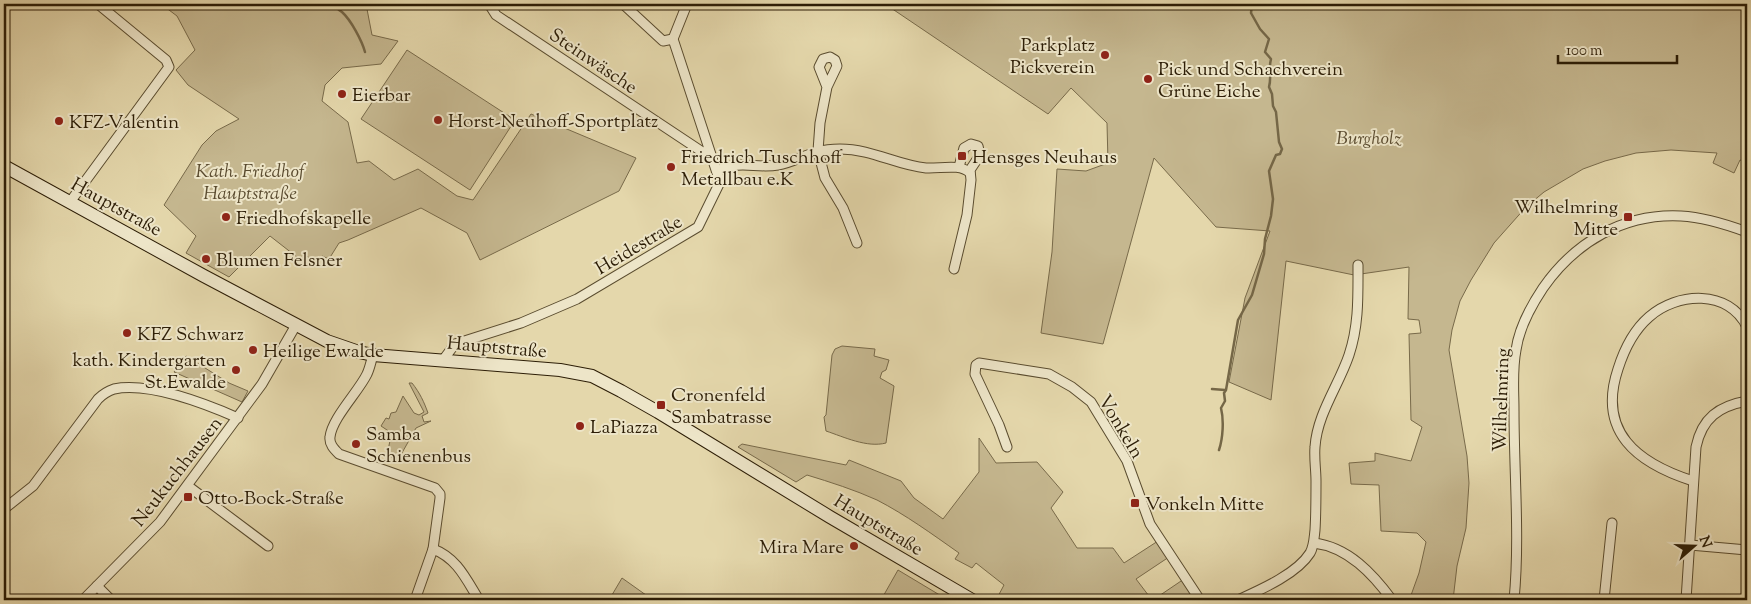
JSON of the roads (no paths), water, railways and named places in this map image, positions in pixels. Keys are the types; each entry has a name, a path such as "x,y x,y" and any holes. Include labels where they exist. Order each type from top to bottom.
{"main road":[{"name":"Hauptstraße","path":"4,166 327,341 373,355 560,370 592,376 622,390 830,517 972,600"}],"street":[{"path":"70,202 169,67 166,60 98,4"},
{"name":"Steinwäsche","path":"489,4 496,15 701,151 711,154"},
{"path":"623,4 663,41 673,39"},
{"path":"687,4 673,39 718,171 732,166 762,167 778,165 797,160 818,151 853,150 873,153 915,166 959,167 966,169 970,173"},
{"path":"827,87 820,123 818,151 825,178 843,208 857,243"},
{"path":"954,269 967,215 971,167 980,155 980,149 974,144 967,145 964,148 959,167"},
{"name":"Heidestraße","path":"443,360 455,344 521,323 577,299 698,227 720,182 718,171"},
{"name":"Wilhelmring","path":"1514,600 1516,547 1515,354 1523,326 1540,294 1557,270 1577,250 1597,236 1627,222 1651,217 1682,216 1747,232"},
{"path":"1238,600 1266,587 1294,569 1309,555 1314,542 1316,437 1352,344 1357,322 1358,265"},
{"path":"1693,481 1654,466 1626,440 1614,417 1611,399 1613,385 1623,355 1634,336 1649,318 1676,301 1707,298 1716,300 1732,307 1746,320"},
{"name":"Neukuchhausen","path":"83,600 160,522 188,486 272,369 296,325"},
{"path":"373,355 367,374 334,427 330,442 338,454 435,488 438,491 440,498 433,549 415,600"},
{"name":"Vonkeln","path":"1007,447 999,425 975,374 976,365 979,363 1049,374 1086,396 1127,461 1150,524 1200,600"},
{"path":"4,509 33,486 98,399 108,391 124,388 156,390 238,418"},
{"path":"1686,600 1696,447 1702,427 1711,416 1723,408 1747,401"},
{"path":"188,486 268,546"},
{"path":"1604,600 1612,522"},
{"path":"1314,542 1334,548 1362,565 1392,600"},
{"path":"1690,544 1747,550"},
{"path":"433,549 445,553 454,562 479,600"},
{"path":"97,586 111,600"}],"waterway":[{"path":"334,4 352,25 365,52"},
{"path":"1219,450 1223,429 1221,408 1225,401 1224,393 1238,320 1252,295 1264,254 1265,239 1271,216 1273,199 1269,171 1276,155 1280,154 1282,149 1279,142 1276,112 1269,87 1271,59 1265,52 1269,39 1260,29 1251,13 1252,4"},
{"path":"1212,389 1225,390"}],"place":[{"name":"Parkplatz Pickverein","path":"1105,55"},
{"name":"Pick und Schachverein Grüne Eiche","path":"1148,79"},
{"name":"Eierbar","path":"342,94"},
{"name":"Horst-Neuhoff-Sportplatz","path":"438,120"},
{"name":"KFZ-Valentin","path":"59,121"},
{"name":"Hensges Neuhaus","path":"962,156"},
{"name":"Friedrich Tuschhoff Metallbau e.K","path":"671,167"},
{"name":"Friedhofskapelle","path":"226,217"},
{"name":"Wilhelmring Mitte","path":"1628,217"},
{"name":"Blumen Felsner","path":"206,259"},
{"name":"KFZ Schwarz","path":"127,333"},
{"name":"Heilige Ewalde","path":"253,350"},
{"name":"kath. Kindergarten St.Ewalde","path":"236,370"},
{"name":"Cronenfeld Sambatrasse","path":"661,405"},
{"name":"LaPiazza","path":"580,426"},
{"name":"Samba Schienenbus","path":"356,444"},
{"name":"Otto-Bock-Straße","path":"188,497"},
{"name":"Vonkeln Mitte","path":"1135,503"},
{"name":"Mira Mare","path":"854,546"}],"park label":[{"name":"Burgholz","path":"1369,137"},
{"name":"Kath. Friedhof Hauptstraße","path":"250,181"}]}
